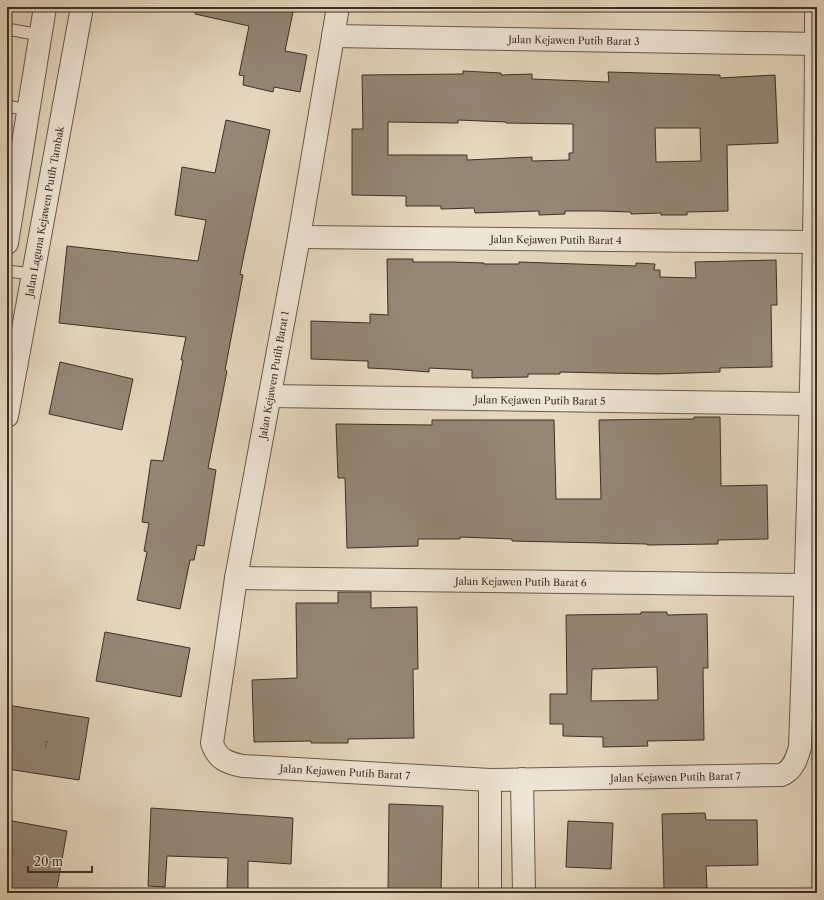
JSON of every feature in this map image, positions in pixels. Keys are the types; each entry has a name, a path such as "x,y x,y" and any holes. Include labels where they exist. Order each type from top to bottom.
{"street":[{"path":"7,243 45,7"},
{"name":"Jalan Laguna Kejawen Putih Tambak","path":"7,416 82,7"},
{"name":"Jalan Kejawen Putih Barat 1","path":"212,743 236,578 299,237 338,7"},
{"path":"806,585 811,404 816,7"},
{"name":"Jalan Kejawen Putih Barat 3","path":"332,36 816,44"},
{"path":"14,202 46,205"},
{"name":"Jalan Kejawen Putih Barat 4","path":"299,237 813,242"},
{"name":"Jalan Kejawen Putih Barat 5","path":"270,396 811,404"},
{"name":"Jalan Kejawen Putih Barat 6","path":"236,578 806,585"},
{"name":"Jalan Kejawen Putih Barat 7","path":"212,743 215,752 225,762 243,766 490,780 781,775 786,773 794,764 800,747 806,585"},
{"path":"522,779 524,893"},
{"path":"490,780 490,893"}],"lane":[{"path":"7,29 40,35"},
{"path":"7,106 28,110"},
{"path":"7,271 33,274"}],"building":[{"path":"196,7 294,7 285,51 307,55 300,92 274,87 273,92 243,85 244,76 239,75 249,26 195,14"},
{"path":"463,71 501,73 501,75 532,74 532,79 609,82 608,72 720,75 720,78 775,75 778,143 727,145 728,211 687,212 687,215 661,215 661,213 631,214 631,212 600,211 565,211 565,214 539,215 539,211 475,213 474,208 441,209 441,206 406,206 406,196 352,195 352,129 363,129 362,75 463,74","holes":["458,120 506,123 573,124 573,153 569,153 569,160 532,161 532,157 467,160 467,155 388,155 388,122 458,123","655,128 700,128 701,161 656,162"]},
{"path":"226,120 270,130 240,274 243,275 225,370 227,371 208,468 216,470 204,546 197,545 194,560 190,560 180,609 137,600 147,552 144,551 149,523 142,522 151,460 163,461 183,360 181,360 186,337 59,323 67,246 198,261 206,220 175,215 182,167 215,173"},
{"path":"387,259 413,259 413,262 484,264 519,264 519,262 636,266 636,263 655,264 654,270 660,270 660,277 696,278 695,262 776,260 777,305 771,305 772,367 720,368 720,372 657,374 560,372 560,374 528,374 528,377 472,378 472,370 429,368 429,372 368,368 368,361 311,359 311,321 370,323 370,314 388,315"},
{"path":"60,362 133,379 122,430 49,414"},
{"path":"694,417 720,417 721,486 767,485 768,539 718,540 718,544 647,545 512,541 512,539 460,537 460,539 418,539 418,546 347,548 345,478 338,478 336,424 432,425 432,420 554,420 556,499 601,499 599,420 694,419"},
{"path":"338,592 371,592 371,608 417,607 418,669 413,669 414,738 348,739 348,743 311,743 311,741 254,742 252,680 297,678 296,603 338,603"},
{"path":"641,612 667,612 667,615 707,614 708,668 703,668 704,740 647,741 648,746 603,747 603,737 563,736 563,724 550,724 550,694 567,694 566,615 641,614","holes":["657,667 658,700 591,701 592,669"]},
{"path":"105,632 190,648 181,697 96,681"},
{"path":"7,705 89,718 79,780 7,769"},
{"path":"389,804 443,806 441,892 388,891"},
{"path":"151,808 293,818 291,864 248,861 248,891 227,890 228,858 167,856 165,887 148,886"},
{"path":"705,813 706,820 757,820 758,865 706,866 707,888 664,889 662,814"},
{"path":"7,820 67,831 56,893 7,893"},
{"path":"568,821 613,823 611,869 566,867"}]}
